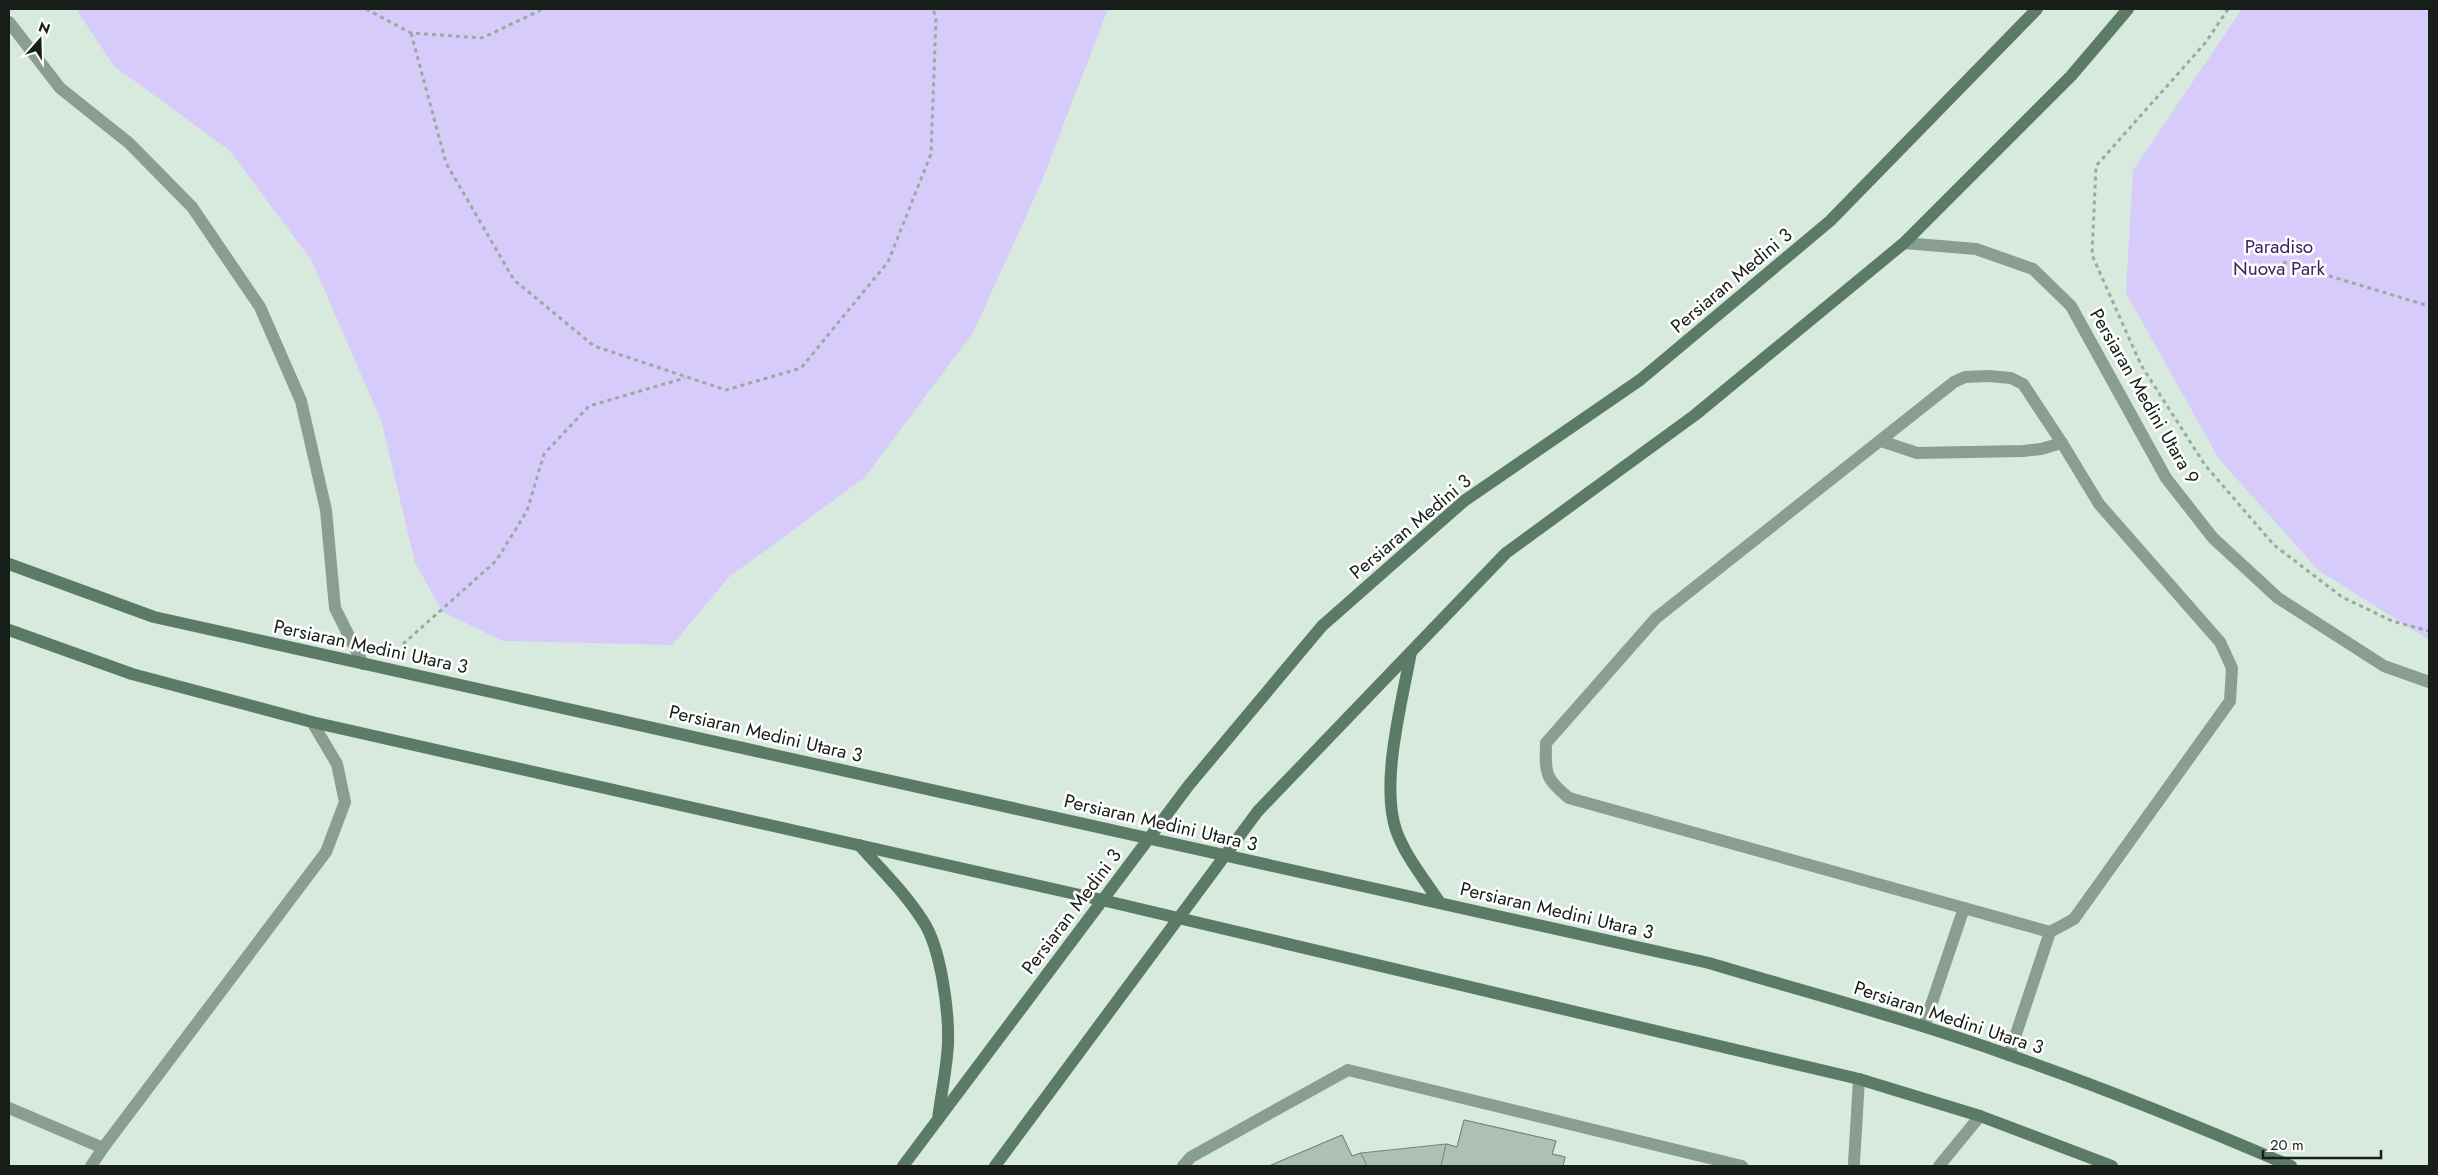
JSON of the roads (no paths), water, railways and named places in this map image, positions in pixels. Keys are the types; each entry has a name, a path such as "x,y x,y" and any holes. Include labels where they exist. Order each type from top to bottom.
{"street":[{"name":"Persiaran Medini 3","path":"903,1166 1189,785 1322,626 1464,502 1640,380 1830,221 2037,9"},
{"path":"995,1166 1258,811 1506,553 1695,415 1904,242 2071,76 2128,9"},
{"path":"9,22 60,88 129,144 192,207 260,306 301,401 326,510 335,608 363,664"},
{"name":"Persiaran Medini Utara 9","path":"1904,242 1976,248 2033,269 2071,306 2166,478 2213,538 2278,598 2384,666 2429,682"},
{"path":"2009,1055 2050,932 2074,919 2230,701 2232,668 2220,642 2099,504 2062,443 2022,384 2012,378 1989,376 1965,377 1954,382 1882,441 1656,618 1546,743 1545,767 1553,786 1569,798 2050,932"},
{"path":"1882,441 1917,453 2023,451 2041,449 2062,443"},
{"name":"Persiaran Medini Utara 3","path":"9,564 154,618 379,666 1224,857 1709,963 1924,1026 2009,1055 2178,1117 2291,1166"},
{"path":"9,630 132,674 312,722 1102,900 1860,1079 1980,1116 2112,1166"},
{"path":"1411,652 1389,782 1396,830 1413,862 1440,903"},
{"path":"91,1166 102,1148 326,852 345,802 337,764 312,722"},
{"path":"859,846 888,876 924,922 938,960 946,1006 948,1043 937,1121"},
{"path":"1924,1026 1964,908"},
{"path":"1183,1166 1192,1157 1348,1070 1742,1166"},
{"path":"1854,1163 1860,1079"},
{"path":"9,1108 102,1148"},
{"path":"1939,1166 1980,1116"}],"park label":[{"name":"Paradiso Nuova Park","path":"2279,257"}]}
